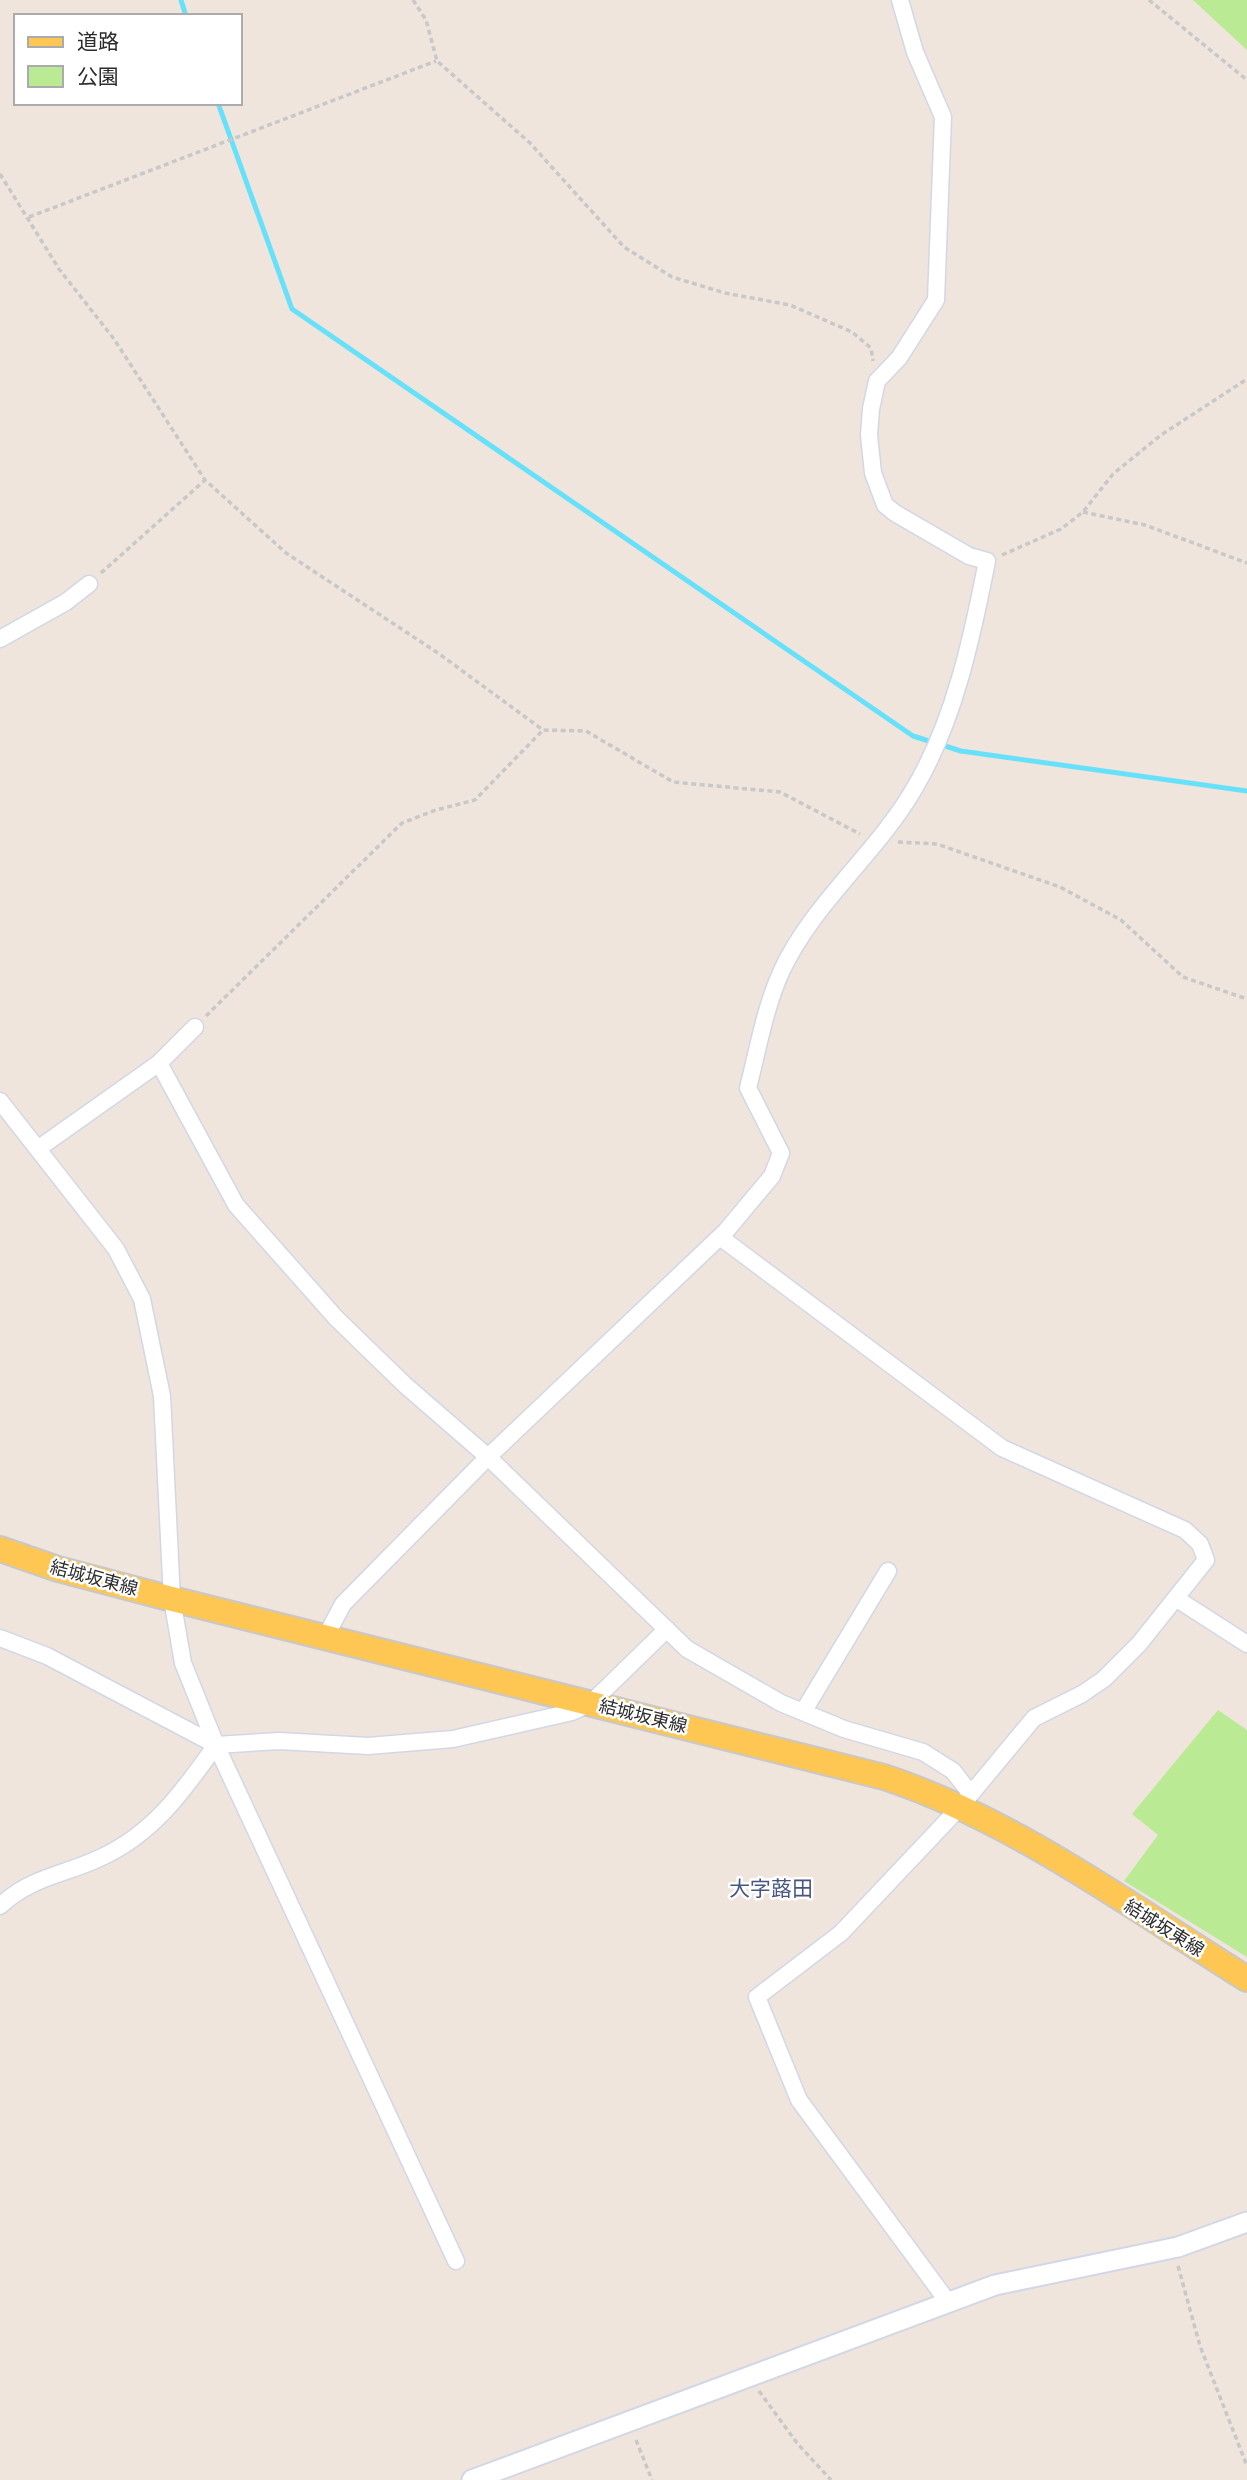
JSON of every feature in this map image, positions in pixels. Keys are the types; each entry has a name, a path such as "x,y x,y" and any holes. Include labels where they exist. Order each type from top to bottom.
{"main road":[{"name":"結城坂東線","path":"0,1549 58,1569 172,1599 884,1777 966,1800 1247,1979"}],"street":[{"path":"326,1636 343,1604 488,1457 720,1237 772,1176 781,1153 748,1088 766,1013 782,969 814,921 913,791 939,744 987,561 969,556 885,505 873,473 869,435 877,381 900,358 936,300 943,117 915,52 900,0"},
{"path":"0,639 66,602 89,584"},
{"path":"39,1148 159,1063 195,1027"},
{"path":"159,1063 236,1205 336,1318 405,1385 488,1457 687,1649 759,1691 803,1712 844,1729 923,1752 953,1771 966,1800"},
{"path":"0,1101 116,1249 142,1299 162,1396 172,1599 183,1663 216,1745 456,2261"},
{"path":"720,1237 1002,1448 1185,1530 1200,1544 1206,1560 1139,1644 1104,1679 1028,1724 966,1800 841,1933 757,1997 799,2100 948,2302"},
{"path":"803,1712 888,1571"},
{"path":"1177,1599 1247,1644"},
{"path":"0,1638 47,1656 216,1745 279,1741 368,1746 453,1739 559,1716 591,1703 667,1629"},
{"path":"0,1906 14,1893 59,1871 100,1859 137,1839 178,1799 216,1745"},
{"path":"472,2480 628,2420 1007,2282 1172,2248 1247,2222"}],"path":[{"path":"413,0 426,20 437,61 530,143 624,247 672,277 725,293 790,304 852,332 871,348 877,381"},
{"path":"1149,0 1247,80"},
{"path":"29,218 437,61"},
{"path":"0,174 59,269 114,339 205,480 286,553 360,605 438,653 543,730 586,730 673,782 780,792 846,829 877,841 937,844 1060,887 1121,920 1183,977 1247,999"},
{"path":"987,561 1061,529 1083,512 1123,466 1203,406 1247,379"},
{"path":"89,584 205,480"},
{"path":"1083,512 1144,526 1247,563"},
{"path":"195,1027 402,823 436,810 475,800 543,730"},
{"path":"1172,2248 1199,2346 1247,2466"},
{"path":"748,2376 797,2443 831,2480"},
{"path":"628,2420 652,2480"}],"green space":[{"path":"1193,0 1247,0 1247,50"},
{"path":"1218,1710 1247,1730 1247,1957 1124,1881 1158,1835 1132,1814"}],"waterway":[{"path":"181,0 185,14"},
{"path":"219,105 292,309 913,736 961,751 1247,791"}],"district":[{"name":"大字蕗田","path":"771,1889"}]}
